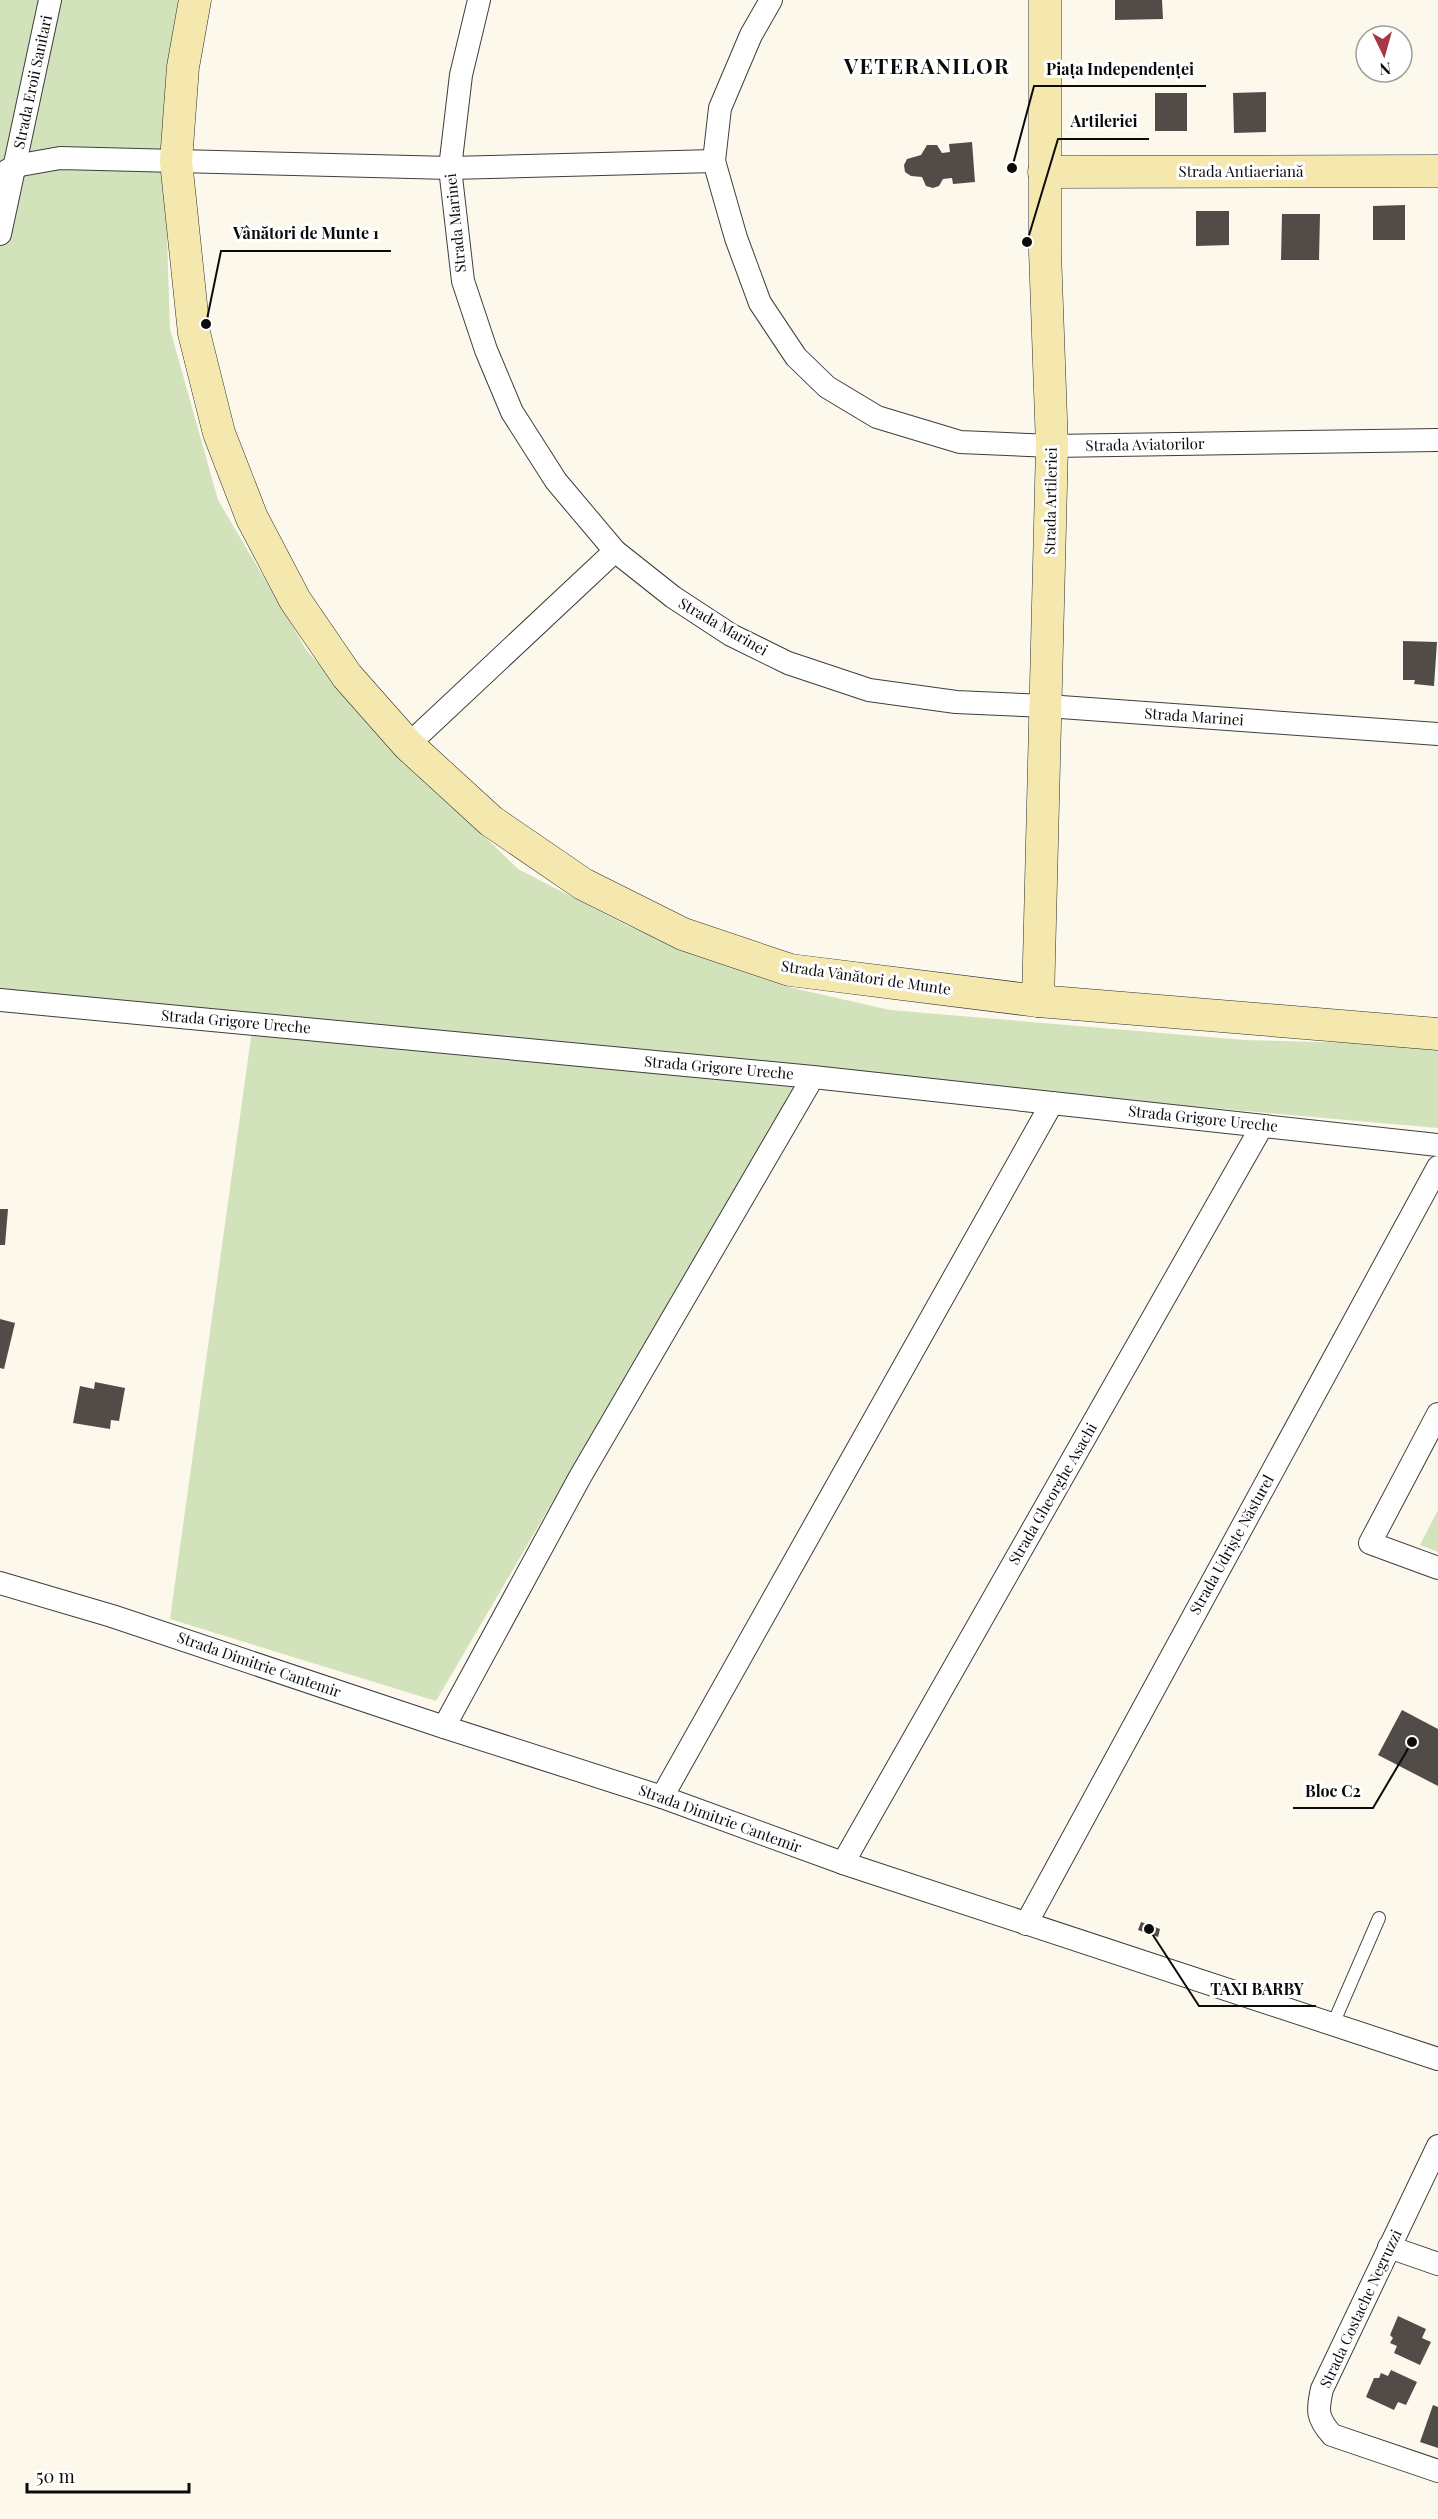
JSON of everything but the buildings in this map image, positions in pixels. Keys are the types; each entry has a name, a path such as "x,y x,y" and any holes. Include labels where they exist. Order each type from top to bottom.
{"street":[{"name":"Strada Eroii Sanitari","path":"0,234 8,170 50,0"},
{"name":"Strada Vânători de Munte","path":"195,0 183,66 176,161 194,333 219,433 252,518 296,600 347,676 408,746 490,821 583,884 683,934 790,970 1038,1001 1438,1034"},
{"name":"Strada Marinei","path":"479,0 461,75 450,168 463,280 486,350 512,412 556,481 615,551 682,604 731,635 788,663 869,690 956,702 1047,706 1438,734"},
{"name":"Strada Aviatorilor","path":"771,0 751,34 720,108 714,161 736,238 760,303 795,357 827,387 877,417 960,442 1052,446 1438,440"},
{"name":"Strada Artileriei","path":"1038,1001 1052,446 1044,172 1045,0"},
{"path":"8,170 60,158 450,168 714,161"},
{"name":"Strada Antiaeriană","path":"1044,172 1438,171"},
{"path":"408,746 615,551"},
{"name":"Strada Grigore Ureche","path":"0,1000 813,1077 1438,1144"},
{"path":"444,1727 580,1477 813,1077"},
{"path":"662,1797 1052,1103"},
{"name":"Strada Gheorghe Asachi","path":"843,1863 1262,1126"},
{"name":"Strada Udriște Năsturel","path":"1026,1924 1438,1167"},
{"path":"1438,1414 1370,1543 1438,1568"},
{"name":"Strada Dimitrie Cantemir","path":"0,1583 112,1616 662,1797 843,1863 1438,2059"},
{"name":"Strada Costache Negruzzi","path":"1438,2146 1322,2389 1318,2405 1321,2422 1332,2435 1347,2442 1438,2471"},
{"path":"1389,2247 1438,2264"}],"lane":[{"path":"1333,2024 1379,1918"}],"green space":[{"path":"0,0 196,0 165,176 170,329 218,500 307,651 396,751 518,869 628,926 784,986 890,1010 1244,1040 1438,1045 1438,1128 804,1072 436,1701 170,1619 254,1016 0,999"},
{"path":"1438,1510 1438,1552 1420,1545"}],"place":[{"name":"Piața Independenței","path":"1012,168"},
{"name":"Artileriei","path":"1027,242"},
{"name":"Vânători de Munte 1","path":"206,324"},
{"name":"Bloc C2","path":"1412,1742"},
{"name":"TAXI BARBY","path":"1149,1929"}],"district":[{"name":"VETERANILOR","path":"927,67"}]}
